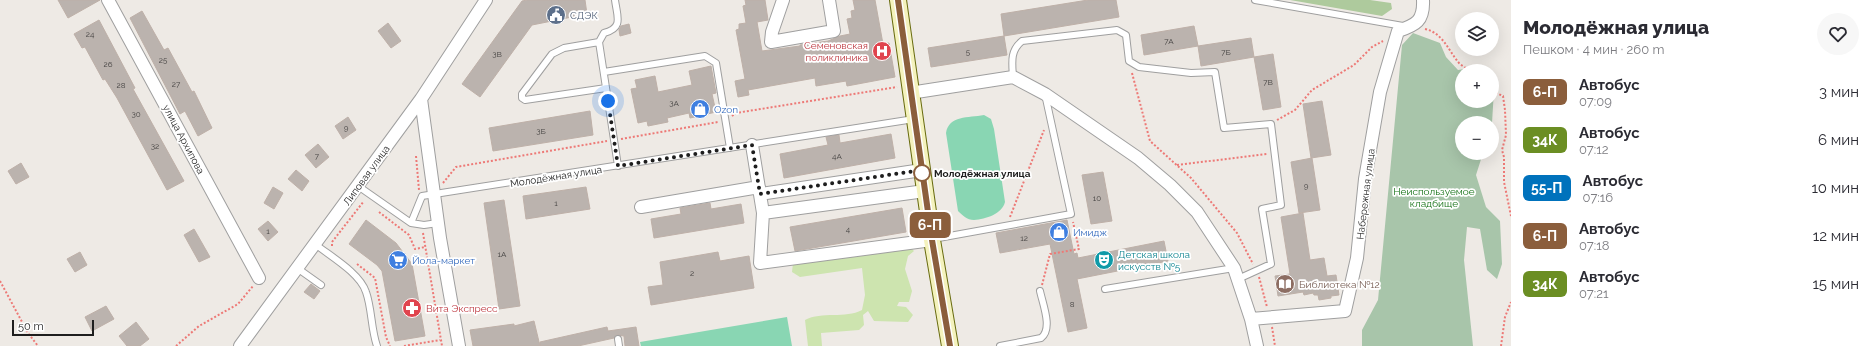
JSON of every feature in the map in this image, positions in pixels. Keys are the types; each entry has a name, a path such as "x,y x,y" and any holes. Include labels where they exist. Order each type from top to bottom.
{"street":[{"name":"улица Архипова","path":"108,0 259,278"},
{"name":"Липовая улица","path":"240,346 422,99 486,0"},
{"path":"783,0 772,32 771,42 834,31 829,0"},
{"path":"898,0 932,240 950,346"},
{"name":"Набережная улица","path":"1251,319 1345,311 1357,258 1365,179 1380,92 1407,28 1424,12 1423,0"},
{"path":"910,89 1013,77 1045,94 1138,158 1170,185 1196,212 1236,274 1251,319 1257,346"},
{"path":"422,99 438,223 459,346"},
{"path":"752,145 763,213 760,263 932,240"},
{"path":"641,207 922,170"},
{"path":"763,213 925,191"}],"lane":[{"path":"615,0 618,19 617,27 614,30 604,33 599,42 618,166"},
{"path":"1255,0 1407,28"},
{"path":"1013,77 1012,62 1015,47 1022,40 1117,30 1126,35 1129,60 1139,67 1191,74 1215,72 1224,128 1271,124 1281,205 1262,209 1271,264 1256,271 1105,289"},
{"path":"599,42 564,48 552,54 522,94 522,98 525,100 606,88"},
{"path":"604,72 705,56 716,64 730,148"},
{"path":"932,240 1071,214 1045,94"},
{"name":"Молодёжная улица","path":"420,198 434,194 914,119"},
{"path":"358,186 411,223 424,225 438,223"},
{"path":"411,223 420,198"},
{"path":"315,244 361,281 367,293 374,337 377,346"},
{"path":"297,268 321,285"},
{"path":"1000,346 1041,338 1046,335 1048,329 1040,291"}],"path":[{"path":"1271,124 1294,110 1312,90 1354,65 1372,48 1407,28 1432,30 1442,38 1461,64"},
{"path":"1129,60 1150,141 1191,178 1237,233 1260,281 1270,318 1274,346"},
{"path":"434,194 456,167 726,121 736,113 910,89"},
{"path":"1499,94 1503,96 1505,110 1506,135 1502,150 1504,157 1504,182 1511,216"},
{"path":"1007,226 1050,116"},
{"path":"416,153 420,198"},
{"path":"1177,165 1269,153"},
{"path":"332,246 332,242 363,200 369,204"},
{"path":"374,209 409,235 415,249 425,248"},
{"path":"1040,291 1050,254 1079,249 1071,214"},
{"path":"424,225 423,232 425,248 442,346"},
{"path":"351,260 370,273 374,278 386,337 390,346"},
{"path":"176,346 199,326 238,304 259,278"},
{"path":"0,281 28,333 38,346"},
{"path":"1501,346 1505,317 1511,302"},
{"path":"404,346 440,340"}],"green space":[{"path":"1290,0 1370,0 1391,3 1392,9 1382,16"},
{"name":"Неиспользуемое кладбище","path":"1413,33 1440,43 1446,57 1455,67 1455,108 1493,108 1492,116 1455,116 1455,160 1481,160 1476,175 1486,207 1500,221 1502,264 1497,279 1487,270 1480,229 1467,227 1464,260 1473,346 1362,346 1362,330 1378,300 1402,45"},
{"path":"984,115 991,119 994,129 1005,202 1001,210 997,213 971,220 958,211 946,133 948,127 955,120"},
{"path":"911,248 914,251 908,256 905,269 912,291 909,302 899,302 897,306 906,307 913,315 908,322 874,321 868,311 863,315 864,325 859,330 821,333 822,346 808,346 805,320 819,316 855,313 862,310 865,295 862,268 800,277 792,272 793,263"},
{"path":"787,317 792,346 641,346 640,342"}],"building":[{"path":"58,0 100,0 68,18"},
{"path":"585,0 587,14 532,25 480,97 462,84 522,1"},
{"path":"745,0 765,0 768,20 757,22 762,51 828,41 850,34 847,19 852,18 851,11 855,10 853,0 875,0 883,44 889,43 895,77 847,86 846,81 816,86 815,78 748,90 749,95 738,97 735,81 745,79 736,30 739,29 739,24 746,23 743,6 746,5"},
{"path":"1088,0 1116,0 1119,17 1004,36 1001,14"},
{"path":"142,11 164,50 168,48 192,92 194,91 212,128 198,136 185,111 180,114 130,18"},
{"path":"99,20 135,88 133,89 184,181 167,190 117,98 105,79 103,80 85,47 82,48 74,34"},
{"path":"388,23 401,41 391,48 378,31"},
{"path":"629,24 631,33 620,36 619,30 621,26"},
{"path":"1194,26 1198,46 1144,55 1141,35"},
{"path":"1004,36 1007,55 931,67 928,48"},
{"path":"1251,38 1254,57 1201,66 1198,46"},
{"path":"1273,54 1281,107 1263,110 1254,57"},
{"path":"711,66 716,93 712,94 716,112 690,118 689,113 667,118 668,122 648,126 647,121 638,123 631,89 637,88 635,80 655,76 658,92 692,85 689,71"},
{"path":"1322,101 1331,155 1311,158 1303,104"},
{"path":"590,111 593,135 493,151 489,128"},
{"path":"348,117 356,130 343,139 335,126"},
{"path":"891,134 895,158 784,178 780,154 828,145 826,137 839,135 840,143"},
{"path":"318,144 329,157 316,168 305,155"},
{"path":"1312,158 1320,210 1299,213 1291,162"},
{"path":"21,163 29,177 16,184 8,171"},
{"path":"296,170 309,181 302,191 288,179"},
{"path":"1103,172 1112,221 1091,224 1082,175"},
{"path":"273,187 283,193 274,209 264,203"},
{"path":"586,187 590,209 526,219 523,196"},
{"path":"504,200 520,306 499,309 484,203"},
{"path":"710,203 711,209 741,204 744,223 654,238 651,219 681,214 680,208"},
{"path":"902,208 906,232 795,251 790,227"},
{"path":"1303,213 1310,260 1324,258 1327,276 1336,275 1339,295 1319,300 1318,295 1314,295 1313,293 1304,295 1303,292 1278,296 1275,276 1290,274 1281,217"},
{"path":"366,220 396,243 412,264 425,336 395,341 382,271 377,265 349,244"},
{"path":"1067,220 1074,254 1077,253 1078,258 1164,241 1168,261 1077,279 1087,328 1068,332 1050,244 1000,253 996,233"},
{"path":"268,221 278,232 268,241 258,229"},
{"path":"194,229 210,257 199,262 184,235"},
{"path":"80,252 87,265 75,272 67,259"},
{"path":"718,252 720,261 749,256 754,288 651,305 648,287 663,285 660,262"},
{"path":"311,284 320,291 314,299 304,292"},
{"path":"106,306 114,319 92,331 85,317"},
{"path":"534,321 540,346 473,346 470,330 514,324 514,326"},
{"path":"136,322 149,339 140,346 127,346 119,336"},
{"path":"607,327 608,331 636,327 639,346 625,346 624,336 618,335 614,338 578,346 540,346 540,342"}],"bus line":[{"name":"6-П","path":"898,0 932,240 950,346"}],"place":[{"name":"СДЭК","path":"556,15"},
{"name":"Семеновская поликлиника","path":"882,51"},
{"name":"Ozon","path":"700,109"},
{"name":"Молодёжная улица","path":"922,173"},
{"name":"Имидж","path":"1059,232"},
{"name":"Йола-маркет","path":"398,260"},
{"name":"Детская школа искусств №5","path":"1104,260"},
{"name":"Библиотека №12","path":"1285,284"},
{"name":"Вита Экспресс","path":"412,308"}],"route":[{"path":"608,101 618,166 752,145 760,194 922,170 923,176 922,173"}]}
